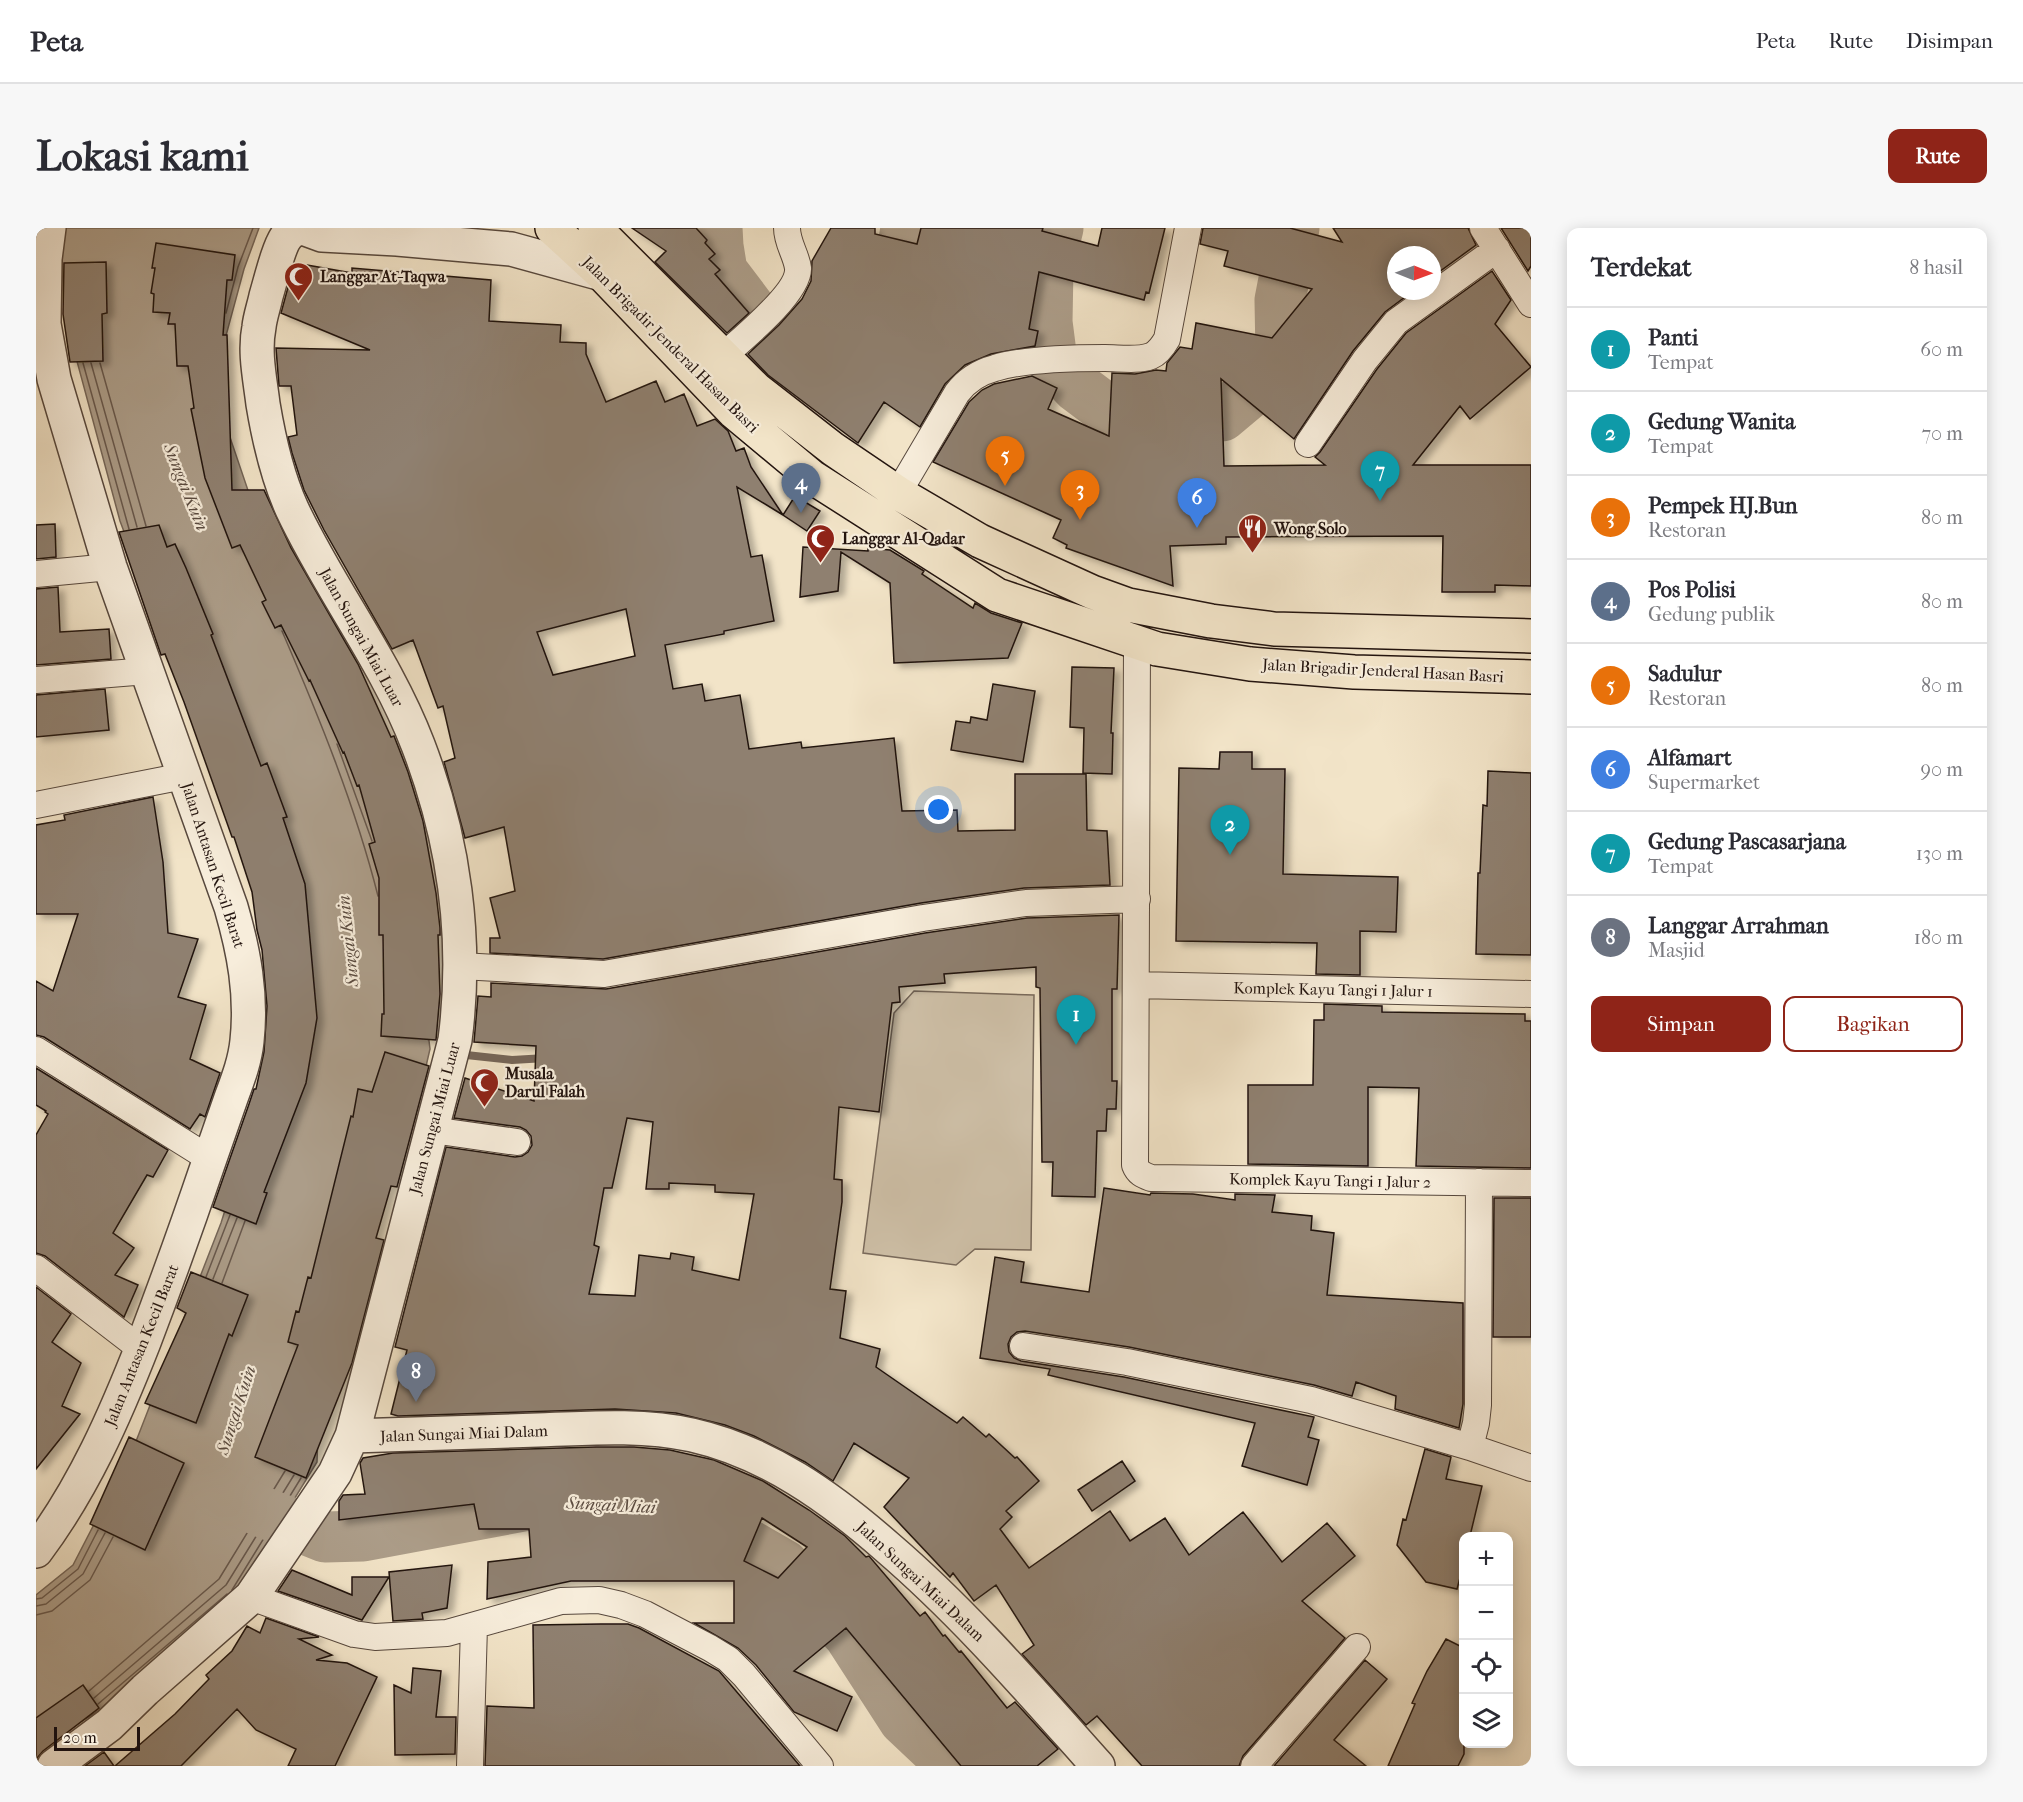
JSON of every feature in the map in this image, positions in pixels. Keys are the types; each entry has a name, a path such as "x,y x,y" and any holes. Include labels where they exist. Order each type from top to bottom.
{"highway":[{"name":"Jalan Brigadir Jenderal Hasan Basri","path":"552,228 602,274 734,412 812,477 997,595 1137,643 1175,652 1250,664 1354,672 1531,677"},
{"name":"Jalan Brigadir Jenderal Hasan Basri","path":"595,228 756,389 833,449 898,493 980,541 1092,592 1128,605 1211,621 1263,628 1355,633 1531,636"},
{"path":"1354,672 1355,633"}],"street":[{"name":"Jalan Antasan Kecil Barat","path":"36,1551 60,1519 89,1467 114,1416 141,1348 175,1261 243,1064 249,1011 247,975 242,945 231,907 45,380 45,259 49,228"},
{"name":"Jalan Sungai Miai Luar","path":"54,1766 109,1725 256,1589 335,1473 352,1436 453,1050 459,1008 460,966 456,890 446,835 418,744 391,683 315,554 296,516 274,459 258,369 258,328 272,274 286,237 298,228"},
{"path":"303,228 322,235 428,241 511,249 602,274"},
{"path":"723,356 784,299 796,278 798,268 790,246 787,228"},
{"path":"898,493 962,386 978,374 994,368 1020,364 1085,358 1152,356 1167,339 1188,228"},
{"path":"1483,228 1531,304"},
{"path":"1308,444 1365,360 1396,322 1497,249"},
{"path":"36,574 110,567"},
{"path":"1136,985 1137,643"},
{"path":"36,680 147,671"},
{"path":"36,805 184,776"},
{"path":"460,966 604,974 923,918 1026,903 1137,899"},
{"name":"Komplek Kayu Tangi 1 Jalur 1","path":"1136,985 1531,994"},
{"name":"Komplek Kayu Tangi 1 Jalur 2","path":"1136,985 1135,1165 1142,1175 1151,1178 1531,1183"},
{"path":"36,1050 210,1160"},
{"path":"432,1130 517,1142"},
{"path":"1470,1447 1478,1405 1479,1182"},
{"path":"36,1268 141,1348"},
{"path":"1023,1346 1139,1365 1311,1400 1470,1447 1531,1468"},
{"name":"Jalan Sungai Miai Dalam","path":"352,1436 631,1428 692,1435 758,1456 806,1484 856,1520 911,1567 986,1640 1098,1766"},
{"path":"256,1589 354,1634 375,1637 447,1633 541,1605 579,1600 598,1600 621,1605 645,1614 728,1659 820,1766"},
{"path":"470,1766 474,1626"},
{"path":"1254,1766 1357,1647"}],"shaded area":[{"path":"914,991 1034,995 1031,1250 975,1249 956,1265 863,1253 894,1013"}],"water":[{"name":"Sungai Kuin","path":"61,228 259,228 244,269 221,354 220,408 255,511 333,693 421,976 430,1049 421,1088 359,1279 318,1431 317,1462 236,1594 104,1708 36,1748 36,1595 73,1565 133,1449 221,1223 261,1096 271,1007 257,885 120,521 64,313"}],"building":[{"path":"632,228 696,228 707,240 705,243 715,254 709,259 720,270 715,274 749,313 727,333 655,262 666,251"},
{"path":"831,228 875,228 875,234 917,244 921,228 1043,228 1042,231 1098,246 1102,228 1165,228 1149,293 1146,292 1144,300 1039,272 1029,329 1038,331 1035,346 991,354 965,365 945,384 920,427 884,402 858,443 768,375 748,354 779,325 802,299 811,281 812,261"},
{"path":"1203,228 1290,228 1342,242 1333,228 1468,228 1476,245 1441,270 1441,246 1387,246 1387,300 1401,300 1385,312 1353,351 1294,439 1221,379 1224,466 1325,465 1315,457 1377,369 1406,333 1492,271 1511,300 1495,324 1531,367 1470,419 1460,406 1413,465 1531,465 1531,586 1495,585 1495,592 1442,592 1443,536 1226,537 1226,544 1170,546 1173,586 1066,548 1067,545 1053,538 1061,520 933,462 969,402 982,390 994,384 1032,376 1057,388 1048,409 1109,436 1112,373 1135,374 1156,370 1166,371 1167,363 1180,347 1192,349 1196,323 1272,338 1312,289 1224,266 1228,251 1200,244"},
{"path":"1501,228 1531,228 1531,266 1528,271"},
{"path":"156,243 235,255 232,280 227,280 223,335 227,335 232,490 264,490 291,548 358,664 391,737 394,736 408,772 423,821 440,928 440,935 438,935 440,994 436,1040 381,1036 382,1014 384,1014 383,935 379,935 379,878 369,844 375,842 359,785 357,786 344,752 281,625 275,628 262,602 266,600 240,545 232,548 205,478 191,409 194,408 188,366 177,366 175,324 168,324 170,313 153,312 154,294 151,293 155,268 152,268"},
{"path":"106,262 107,313 102,314 103,361 70,362 63,314 64,263"},
{"path":"307,265 352,273 352,268 491,280 489,321 561,325 560,342 586,343 586,354 606,402 656,381 665,402 684,394 697,426 715,419 728,431 736,451 744,448 751,467 783,515 737,487 751,557 762,555 774,621 724,631 724,634 665,645 673,689 702,684 705,701 740,695 749,749 801,742 802,748 894,738 902,811 957,810 958,831 1015,830 1015,774 1086,774 1087,830 1107,831 1110,885 1024,888 921,903 603,959 490,953 490,938 500,938 490,898 515,891 504,827 465,838 444,762 455,758 443,706 438,708 413,640 392,649 324,530 304,490 292,453 288,437 297,435 291,386 279,386 276,348 370,350 281,313 290,280 303,285","holes":["626,609 635,656 553,675 537,632"]},
{"path":"795,496 820,511 807,531 783,515"},
{"path":"55,524 56,557 36,559 36,525"},
{"path":"159,525 167,547 175,544 186,568 213,634 211,635 261,766 267,763 287,817 283,818 305,884 317,1018 306,1083 264,1192 267,1193 256,1224 213,1207 254,1089 256,1089 264,1052 267,1006 262,950 252,892 234,837 232,837 165,654 161,655 119,532"},
{"path":"803,547 890,550 924,571 922,574 973,608 975,603 991,613 1022,623 1008,658 894,663 890,583 841,552 838,591 800,597"},
{"path":"58,587 60,632 109,629 111,659 36,665 36,589"},
{"path":"1072,667 1114,668 1112,774 1083,773 1084,728 1070,727"},
{"path":"993,684 1035,691 1023,762 951,750 956,721 970,723 971,717 987,720"},
{"path":"105,689 109,730 36,737 36,695"},
{"path":"1220,752 1252,752 1252,769 1285,769 1283,874 1398,877 1396,932 1360,931 1360,975 1316,974 1317,943 1176,941 1179,768 1219,769"},
{"path":"1488,771 1531,773 1531,955 1476,954 1478,873 1480,873 1483,805 1487,806"},
{"path":"153,797 163,862 168,933 198,939 178,997 206,1005 190,1059 220,1073 205,1117 200,1114 190,1129 44,1037 36,1035 36,981 53,991 78,914 36,914 36,825 65,820 64,815"},
{"path":"1119,915 1117,989 1112,989 1112,1081 1117,1081 1116,1109 1107,1109 1106,1131 1097,1131 1095,1197 1052,1196 1053,1162 1042,1162 1040,988 1036,987 1036,967 944,974 945,983 899,987 900,1002 892,1003 879,1112 839,1107 834,1179 842,1180 842,1202 830,1289 846,1291 840,1338 880,1349 876,1367 957,1423 963,1417 986,1437 989,1434 1015,1458 1017,1457 1039,1481 1006,1511 1012,1517 1000,1529 1029,1568 1110,1511 1130,1541 1165,1518 1189,1555 1243,1512 1282,1562 1327,1523 1355,1556 1302,1601 1345,1638 1243,1756 1239,1766 1142,1766 1097,1716 1086,1725 1022,1654 1034,1645 996,1585 974,1601 953,1573 950,1577 884,1507 909,1478 854,1443 833,1481 805,1462 754,1436 725,1425 676,1413 615,1409 398,1416 391,1414 407,1350 395,1347 446,1147 515,1157 528,1152 532,1145 531,1136 520,1127 454,1118 465,1078 534,1101 536,1046 474,1042 478,996 491,997 491,983 606,989 925,933 1027,918","holes":["627,1118 653,1122 646,1189 669,1189 669,1183 715,1185 715,1192 754,1194 739,1280 692,1270 694,1257 671,1253 670,1259 639,1255 635,1296 589,1294 599,1247 594,1245 604,1188 612,1188"]},
{"path":"1324,1004 1382,1006 1382,1012 1525,1014 1525,1021 1531,1021 1531,1168 1416,1166 1419,1088 1368,1087 1368,1166 1248,1164 1248,1085 1313,1085 1314,1020 1324,1020"},
{"path":"385,1052 429,1066 397,1187 391,1186 376,1238 384,1240 352,1363 306,1478 255,1457 298,1345 288,1342 308,1277 311,1278 351,1116 353,1117 358,1089 372,1092"},
{"path":"36,1068 168,1150 153,1177 147,1175 113,1233 134,1248 115,1275 138,1285 124,1317 45,1256 36,1253 36,1135 48,1114 36,1105"},
{"path":"1104,1188 1150,1195 1151,1193 1193,1194 1235,1200 1235,1194 1275,1195 1272,1212 1312,1216 1311,1230 1334,1233 1327,1295 1463,1303 1463,1404 1459,1428 1395,1409 1396,1396 1356,1382 1352,1396 1314,1385 1129,1347 1025,1331 1017,1332 1011,1337 1008,1344 1009,1352 1021,1361 1124,1377 1314,1417 1308,1437 1319,1440 1307,1485 1242,1466 1255,1423 1048,1375 1050,1369 980,1358 995,1257 1024,1262 1021,1282 1089,1292"},
{"path":"1494,1198 1531,1198 1531,1337 1493,1337"},
{"path":"191,1272 248,1295 232,1336 229,1334 196,1423 145,1403 186,1313 177,1308"},
{"path":"36,1287 71,1314 52,1342 81,1363 62,1406 80,1414 36,1469"},
{"path":"129,1437 184,1463 145,1550 90,1524"},
{"path":"634,1447 670,1450 714,1460 763,1481 809,1510 845,1536 866,1557 869,1556 920,1616 925,1612 943,1636 945,1635 959,1652 961,1651 1007,1708 1015,1702 1058,1749 1037,1766 961,1766 846,1628 794,1671 852,1697 837,1731 794,1712 756,1665 738,1648 694,1623 734,1623 734,1581 571,1581 487,1599 488,1562 531,1557 529,1529 479,1529 474,1504 339,1520 339,1501 343,1495 365,1494 360,1463 363,1458 393,1453","holes":["762,1518 807,1547 778,1578 744,1561"]},
{"path":"1425,1449 1451,1457 1446,1479 1482,1486 1471,1532 1459,1532 1457,1589 1426,1582 1397,1545 1403,1519 1406,1520"},
{"path":"1122,1461 1135,1481 1092,1511 1078,1490"},
{"path":"452,1565 447,1608 422,1613 423,1619 393,1621 389,1572"},
{"path":"292,1570 352,1595 352,1577 389,1577 362,1620 278,1591"},
{"path":"266,1618 319,1637 299,1639 332,1655 316,1660 347,1663 377,1677 335,1766 288,1766 296,1749 256,1730 237,1709 181,1766 115,1766 175,1714 209,1679 206,1675 232,1651 247,1626 260,1633"},
{"path":"628,1624 719,1671 800,1766 485,1766 487,1706 534,1708 533,1625"},
{"path":"1446,1639 1459,1646 1459,1748 1464,1748 1464,1754 1458,1766 1388,1766 1415,1704 1412,1703"},
{"path":"1365,1660 1387,1679 1334,1740 1366,1766 1274,1766"},
{"path":"413,1668 441,1671 436,1717 456,1717 455,1754 395,1755 394,1685 411,1693"},
{"path":"83,1685 99,1708 43,1751 36,1763 36,1718"},
{"path":"104,1752 114,1766 85,1766"}],"waterway":[{"path":"717,228 722,271 765,328 787,346 829,373"},
{"path":"887,308 896,288 906,228"},
{"path":"1058,228 1048,268 1047,322 1052,361 1077,387 1105,408 1135,412 1222,416 1247,395 1281,357 1280,300 1294,228"},
{"path":"457,1054 512,1060 546,1058"},
{"name":"Sungai Miai","path":"217,1491 325,1537 363,1536 545,1502"},
{"name":"Sungai Miai","path":"688,1517 718,1527 784,1565 849,1635 904,1720 953,1766"}],"place":[{"name":"Langgar At-Taqwa","path":"299,302"},
{"name":"Sadulur","path":"1005,486"},
{"name":"Gedung Pascasarjana","path":"1380,501"},
{"name":"Pos Polisi","path":"801,513"},
{"name":"Pempek HJ.Bun","path":"1080,520"},
{"name":"Alfamart","path":"1197,528"},
{"name":"Wong Solo","path":"1253,554"},
{"name":"Langgar Al-Qadar","path":"821,564"},
{"name":"Gedung Wanita","path":"1230,855"},
{"name":"Panti","path":"1076,1045"},
{"name":"Musala Darul Falah","path":"484,1108"},
{"name":"Langgar Arrahman","path":"416,1402"}]}
